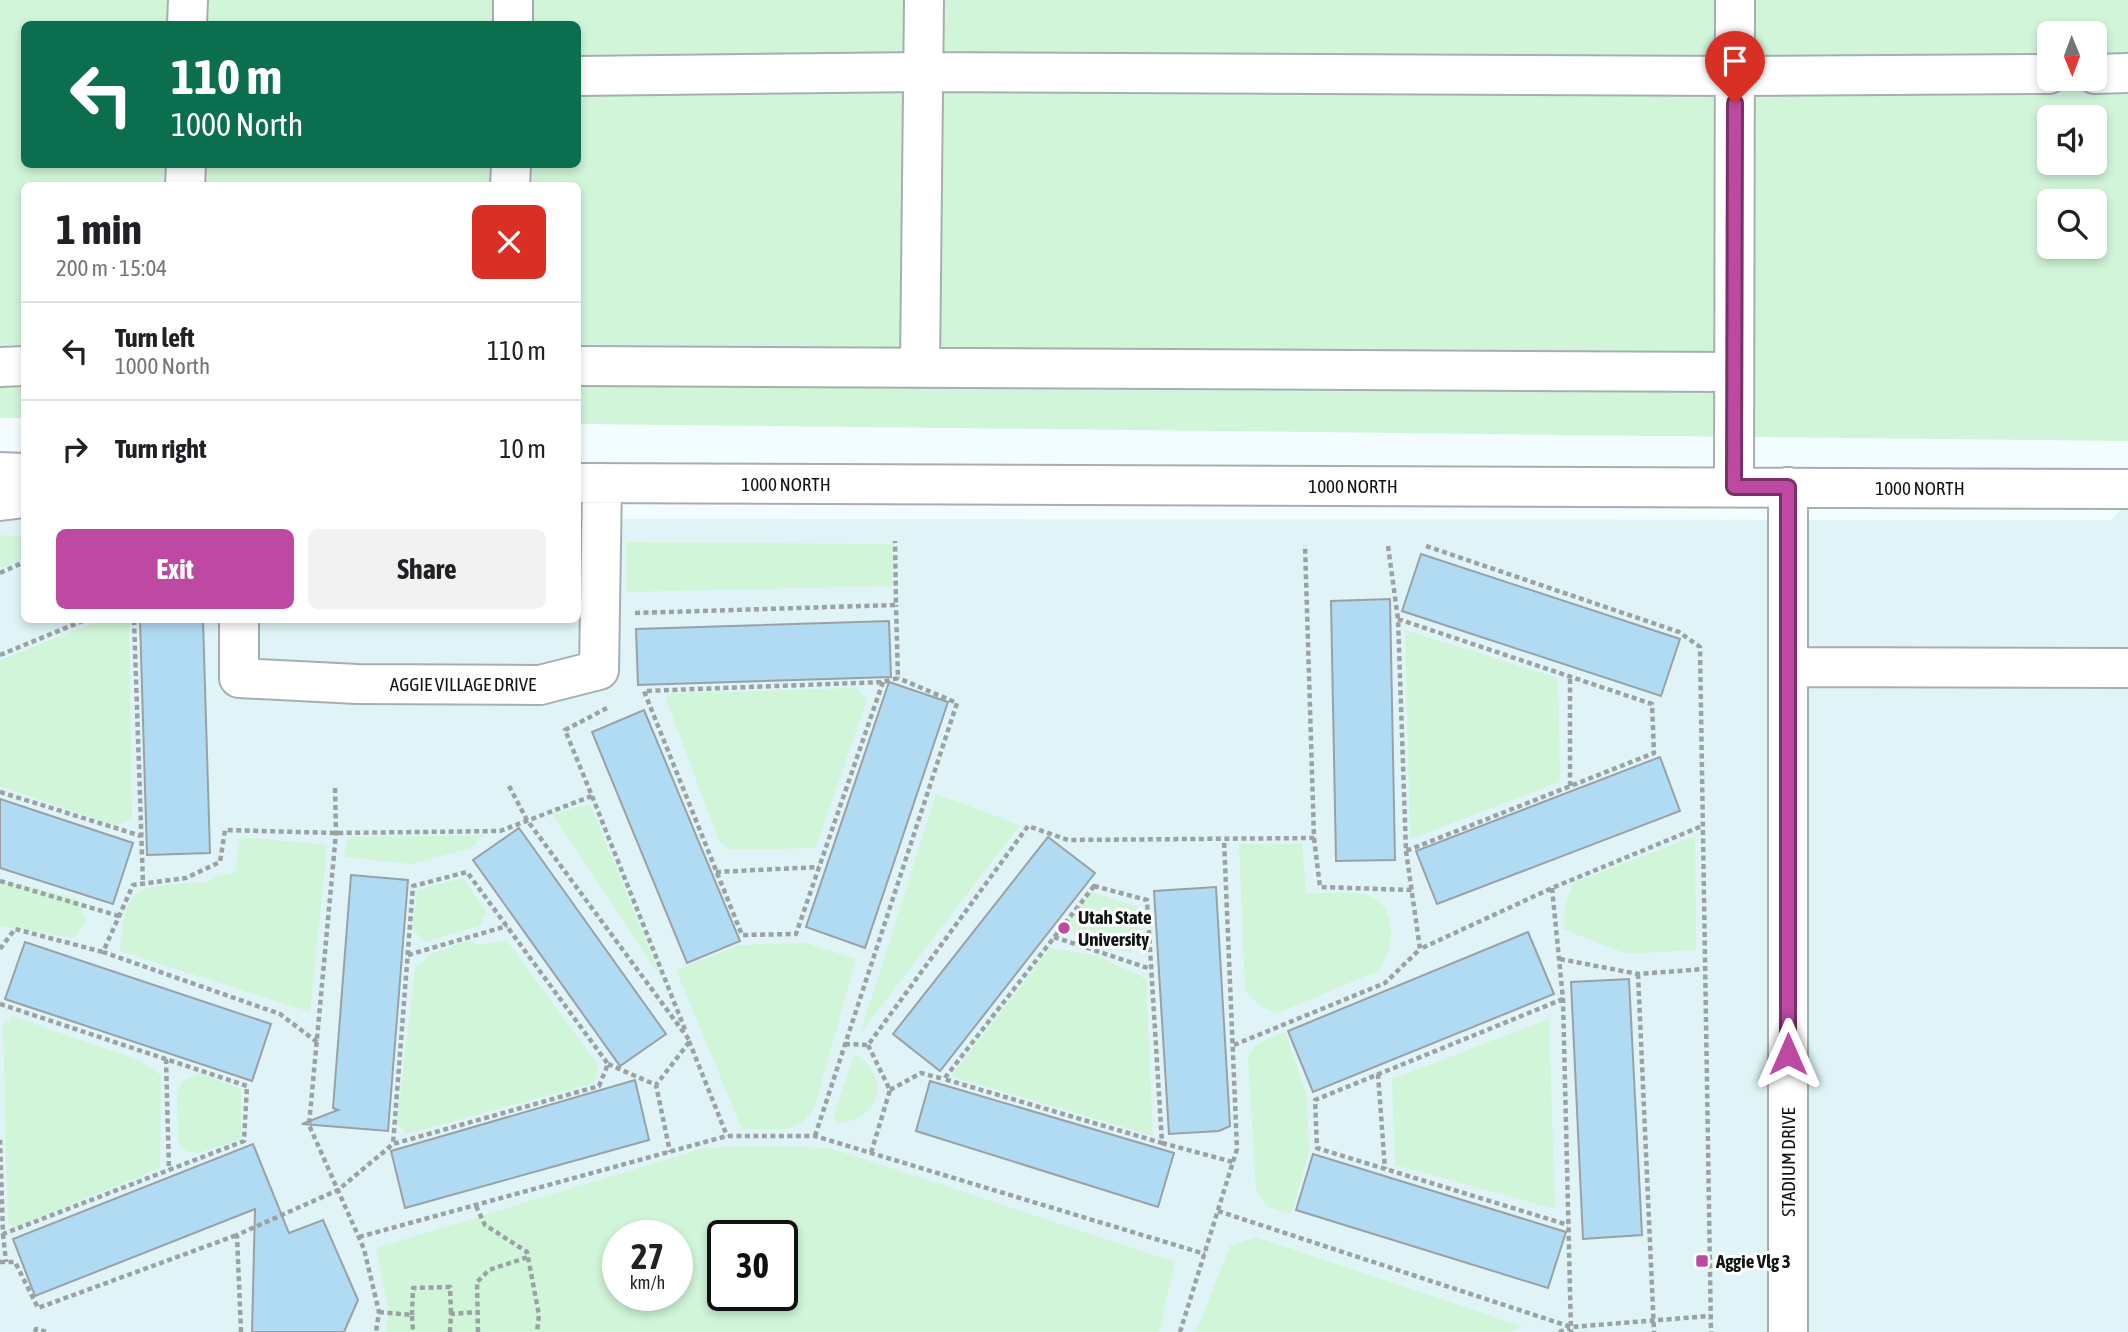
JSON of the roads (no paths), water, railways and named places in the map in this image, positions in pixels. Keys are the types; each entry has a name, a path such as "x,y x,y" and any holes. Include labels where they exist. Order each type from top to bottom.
{"street":[{"path":"187,21 188,0"},
{"path":"513,0 513,21"},
{"path":"920,368 924,0"},
{"path":"1734,487 1735,0"},
{"path":"581,76 923,72 1735,76 2037,74"},
{"path":"2107,74 2128,74"},
{"path":"0,367 21,366"},
{"path":"581,366 1734,372"},
{"path":"0,472 21,474"},
{"name":"1000 NORTH","path":"589,483 2128,489"},
{"name":"AGGIE VILLAGE DRIVE","path":"239,623 239,678 357,684 540,685 599,670 589,483"},
{"name":"STADIUM DRIVE","path":"1788,487 1788,1332"},
{"path":"0,501 21,498"},
{"path":"1788,667 2128,668"}],"place":[{"name":"Utah State University","path":"1064,928"},
{"name":"Aggie Vlg 3","path":"1702,1261"}]}
